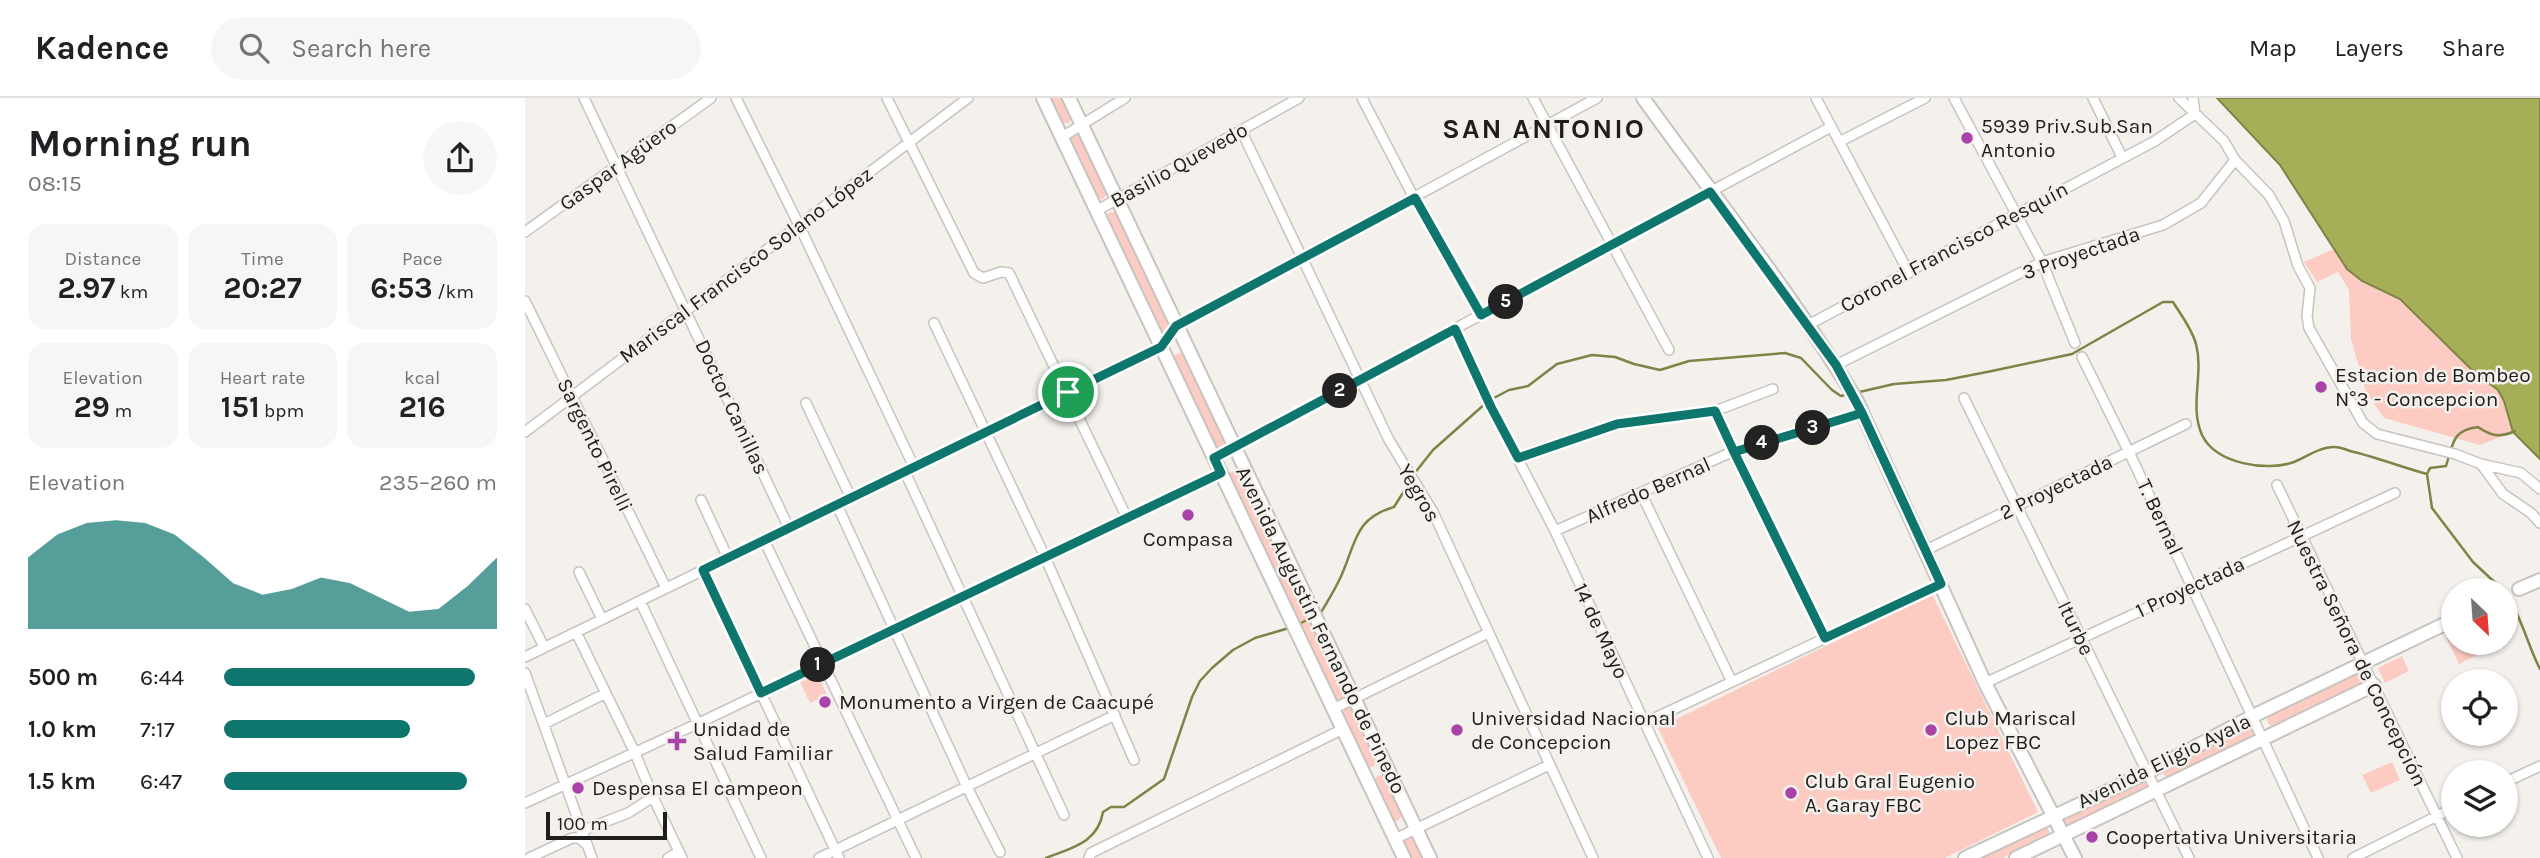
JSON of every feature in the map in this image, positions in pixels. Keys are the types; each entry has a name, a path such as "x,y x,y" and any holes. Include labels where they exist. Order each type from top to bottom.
{"street":[{"name":"Doctor Canillas","path":"584,98 789,528"},
{"name":"Gaspar Agüero","path":"525,232 711,98"},
{"path":"736,98 799,225 963,597 1064,815"},
{"path":"887,98 974,273 983,278 1001,272 1009,273 1127,518"},
{"name":"Mariscal Francisco Solano López","path":"525,432 968,98"},
{"name":"Avenida Augustín Fernando de Pinedo","path":"1043,98 1404,858"},
{"name":"Avenida Augustín Fernando de Pinedo","path":"1069,98 1430,858"},
{"path":"1062,137 1125,98"},
{"name":"Basilio Quevedo","path":"1096,211 1299,98"},
{"path":"1362,98 1481,315"},
{"path":"1533,98 1669,350"},
{"path":"525,657 1161,347 1176,326 1597,98"},
{"path":"1643,98 1836,365 1859,407 1985,683 2075,858"},
{"path":"1816,98 1909,272"},
{"path":"1839,142 1925,98"},
{"path":"1954,98 2042,262 2075,343"},
{"path":"2093,98 2122,157"},
{"path":"2179,98 2224,141 2235,160 2269,195 2284,221 2298,266 2310,288 2307,316 2309,328 2363,423 2377,434 2521,473 2540,489"},
{"path":"2193,98 2195,114"},
{"name":"Coronel Francisco Resquín","path":"1808,325 2155,141 2195,114"},
{"path":"1214,458 1831,127"},
{"name":"Yegros","path":"1241,130 1360,380 1408,474 1433,512 1593,858"},
{"name":"3 Proyectada","path":"1836,365 2042,262 2163,225 2201,202 2235,160"},
{"name":"Sargento Pirelli","path":"525,301 666,588"},
{"path":"934,323 1045,557 1134,760"},
{"name":"14 de Mayo","path":"1455,329 1491,407 1555,531 1708,858"},
{"name":"T. Bernal","path":"2082,357 2318,858"},
{"path":"1518,458 1617,424 1715,411 1773,389"},
{"name":"Iturbe","path":"1964,398 2145,773 2189,858"},
{"path":"806,403 851,498"},
{"name":"Alfredo Bernal","path":"1555,531 1734,452 1859,407"},
{"path":"1715,411 1825,638"},
{"name":"2 Proyectada","path":"1926,550 2186,424"},
{"path":"2481,464 2503,494 2531,513 2540,523"},
{"path":"525,803 699,723 1221,473"},
{"name":"Nuestra Señora de Concepción","path":"2277,485 2457,858"},
{"name":"1 Proyectada","path":"1985,683 2395,492"},
{"path":"1641,493 1731,682"},
{"path":"701,500 728,558"},
{"path":"837,505 967,787 1000,852"},
{"path":"764,540 916,858"},
{"path":"703,570 837,854"},
{"path":"579,572 602,619"},
{"path":"2519,589 2540,580"},
{"path":"1644,723 1941,584"},
{"path":"640,601 761,858"},
{"path":"525,609 544,647"},
{"name":"Avenida Eligio Ayala","path":"1965,858 2145,773 2253,716 2441,626"},
{"path":"576,632 635,752 681,855 668,858"},
{"path":"1333,709 1488,633"},
{"path":"525,673 592,858"},
{"name":"Avenida Eligio Ayala","path":"2016,858 2374,685"},
{"path":"544,724 606,693"},
{"path":"819,858 837,854 1115,715"},
{"path":"1089,858 1091,853 1343,729"},
{"path":"1395,839 1549,765"},
{"path":"2518,776 2540,766"},
{"path":"582,831 628,813 653,797"},
{"path":"2353,858 2441,814"},
{"path":"529,858 572,838 579,838 587,845"}],"shaded area":[{"path":"1048,98 1062,98 1071,118 1069,123 1060,123"},
{"path":"2217,98 2540,98 2540,459 2513,432 2498,390 2473,371 2400,299 2362,281 2347,269 2280,165"},
{"path":"1074,133 1081,134 1108,192 1103,199 1097,198 1069,140"},
{"path":"1108,213 1117,213 1170,326 1164,332 1158,331 1105,219"},
{"path":"2334,249 2347,269 2362,281 2399,299 2473,371 2498,390 2513,432 2480,445 2384,418 2366,392 2351,339 2349,290 2338,272 2317,282 2304,262"},
{"path":"1182,353 1227,445 1218,451 1215,450 1173,360 1176,354"},
{"path":"1233,471 1240,474 1346,694 1343,699 1335,699 1228,474"},
{"path":"1932,594 2038,812 1945,858 1721,858 1658,728"},
{"path":"2455,655 2477,655 2459,664"},
{"path":"2402,656 2409,671 2385,683 2378,668"},
{"path":"2361,671 2366,681 2272,727 2268,723 2267,717"},
{"path":"817,674 827,695 810,703 800,682"},
{"path":"1350,707 1378,761 1373,767 1366,767 1342,715 1345,709"},
{"path":"2249,726 2254,731 2254,736 2167,778 2163,774 2162,768"},
{"path":"2392,762 2400,780 2371,793 2362,775"},
{"path":"1378,775 1385,776 1403,815 1397,821 1391,820 1373,782"},
{"path":"2144,779 2148,788 2068,827 2063,823 2063,817"},
{"path":"2047,826 2050,835 2002,858 1976,858"},
{"path":"1406,838 1415,838 1424,858 1410,858 1403,844"}],"waterway":[{"path":"1855,393 1894,384 1946,380 2072,354 2163,302 2173,302 2196,344 2198,424 2202,435 2218,453 2243,463 2270,466 2294,462 2318,450 2336,447 2427,474"},
{"path":"1492,399 1509,390 1528,386 1557,364 1592,355 1615,357 1660,370 1689,361 1785,353 1801,358 1841,396 1849,394"},
{"path":"1414,474 1433,450 1486,403"},
{"path":"2490,578 2473,562 2432,508 2427,474 2430,468 2446,466 2452,445 2463,431 2478,427 2496,435 2515,431"},
{"path":"1320,614 1340,579 1354,542 1364,525 1371,518 1394,507 1411,480"},
{"path":"2518,617 2540,669"},
{"path":"1301,623 1309,619"},
{"path":"1046,858 1082,843 1095,831 1103,812 1111,807 1124,807 1164,779 1192,697 1200,681 1212,668 1233,650 1255,638 1289,628"}],"place":[{"name":"5939 Priv.Sub.San Antonio","path":"1967,138"},
{"name":"Estacion de Bombeo N°3 - Concepcion","path":"2321,387"},
{"name":"Compasa","path":"1188,515"},
{"name":"Monumento a Virgen de Caacupé","path":"825,702"},
{"name":"Universidad Nacional de Concepcion","path":"1457,730"},
{"name":"Club Mariscal Lopez FBC","path":"1931,730"},
{"name":"Unidad de Salud Familiar","path":"677,741"},
{"name":"Despensa El campeon","path":"578,788"},
{"name":"Club Gral Eugenio A. Garay FBC","path":"1791,793"},
{"name":"Coopertativa Universitaria","path":"2092,837"}],"district":[{"name":"SAN ANTONIO","path":"1544,128"}],"route":[{"path":"1068,392 703,570 761,693 1221,473 1214,458 1455,329 1518,458 1617,424 1648,418 1715,411 1734,452 1862,413 1941,584 1825,638 1734,452 1798,432 1862,413 1836,365 1710,192 1481,315 1415,198 1176,326 1161,347 1068,392"}]}
